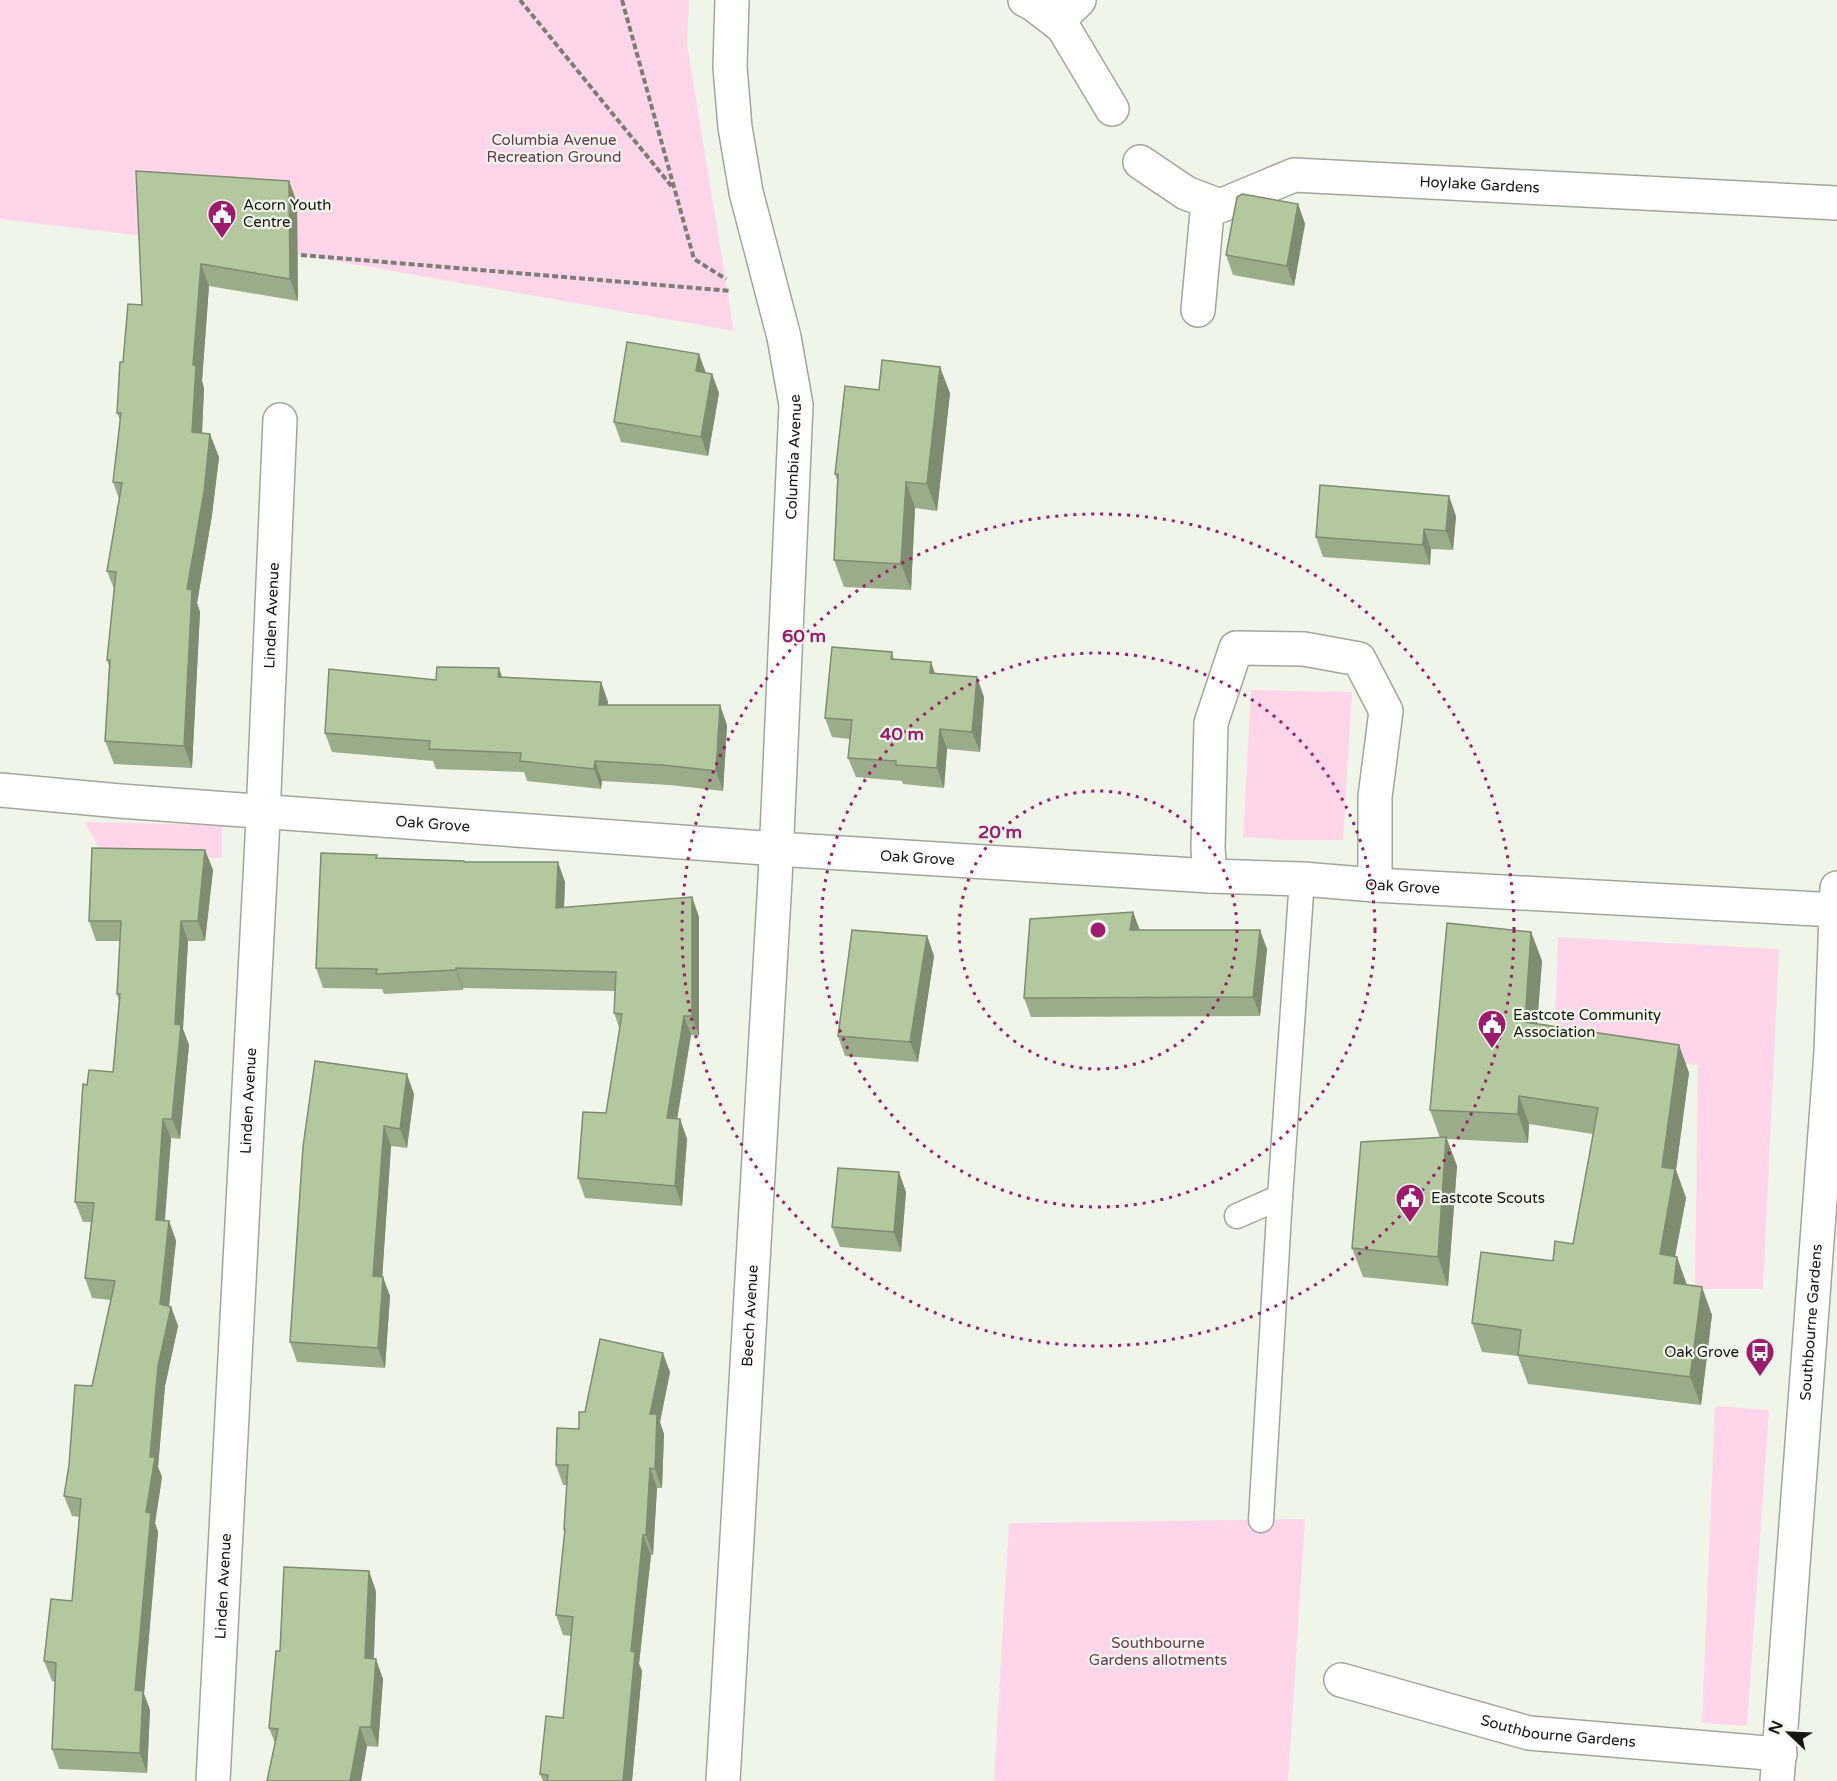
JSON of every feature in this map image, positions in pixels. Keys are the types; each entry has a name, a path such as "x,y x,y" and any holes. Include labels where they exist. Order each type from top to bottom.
{"street":[{"name":"Columbia Avenue","path":"732,0 730,67 735,127 746,192 784,337 796,405 777,849"},
{"path":"1025,0 1033,4 1068,11 1063,27 1112,110"},
{"path":"1140,162 1186,193 1208,202 1198,310"},
{"name":"Hoylake Gardens","path":"1208,202 1220,206 1294,175 1837,202"},
{"name":"Linden Avenue","path":"213,1781 263,811 280,420"},
{"path":"1210,876 1208,848 1211,723 1236,648 1304,649 1359,659 1386,711 1375,797 1375,885"},
{"name":"Oak Grove","path":"0,790 120,801 777,849 1210,876 1302,879 1375,885 1836,899"},
{"name":"Beech Avenue","path":"723,1781 777,849"},
{"name":"Southbourne Gardens","path":"1341,1680 1529,1733 1778,1767 1834,1053 1836,899"}],"lane":[{"path":"1261,1520 1302,879"},
{"path":"1237,1216 1280,1197"}],"path":[{"path":"520,0 675,190"},
{"path":"622,0 694,259 731,282"},
{"path":"301,255 738,292"}],"green space":[{"name":"Columbia Avenue Recreation Ground","path":"0,0 689,0 687,44 734,331 301,255 0,219"},
{"path":"1251,690 1352,692 1343,840 1243,837"},
{"path":"85,822 222,825 222,858 101,852"},
{"path":"1558,937 1779,949 1763,1289 1695,1289 1698,1065 1554,1050"},
{"path":"1715,1406 1769,1410 1747,1726 1702,1723"},
{"name":"Southbourne Gardens allotments","path":"1305,1519 1288,1781 994,1781 1009,1523"}],"building":[{"path":"136,171 289,181 290,279 201,264 193,365 196,365 192,432 210,434 204,492 187,589 192,590 184,746 105,741 110,660 107,660 116,572 107,571 122,483 113,482 121,413 117,413 120,362 123,362 128,304 142,305"},
{"path":"1242,194 1298,204 1287,266 1226,255 1237,197"},
{"path":"627,342 699,354 696,371 712,374 701,437 614,422"},
{"path":"882,360 940,367 927,484 906,482 901,564 834,560 838,474 835,474 845,386 879,390"},
{"path":"1320,485 1449,496 1446,531 1424,529 1423,545 1316,537"},
{"path":"832,647 892,652 891,659 931,662 930,673 977,677 972,732 940,729 937,768 896,765 896,761 848,758 852,720 825,718"},
{"path":"437,667 499,668 498,677 601,682 599,705 720,705 716,771 595,761 594,769 520,761 521,753 429,749 430,741 325,733 329,669 436,680"},
{"path":"92,848 205,850 198,921 181,921 175,1024 181,1025 172,1119 163,1119 156,1220 169,1221 160,1304 171,1307 158,1366 150,1457 155,1457 146,1512 151,1513 135,1690 143,1691 140,1753 52,1749 56,1663 44,1661 51,1599 72,1601 81,1499 64,1496 69,1465 75,1385 92,1386 115,1281 85,1278 94,1203 75,1202 83,1084 87,1085 89,1070 113,1072 120,994 117,994 121,921 89,921"},
{"path":"321,853 464,862 558,862 556,908 692,897 692,1016 684,1016 667,1118 680,1119 675,1186 578,1178 583,1112 606,1113 622,1014 614,1013 616,972 456,968 456,970 376,974 377,969 316,968"},
{"path":"1133,912 1130,930 1260,930 1253,997 1024,998 1030,919"},
{"path":"1447,923 1531,932 1525,1022 1679,1045 1662,1167 1675,1169 1660,1254 1677,1257 1674,1283 1702,1287 1690,1377 1518,1355 1521,1330 1472,1323 1481,1252 1553,1261 1555,1241 1573,1244 1598,1108 1519,1096 1518,1114 1430,1110"},
{"path":"852,930 927,936 910,1042 838,1036"},
{"path":"315,1061 407,1074 400,1129 384,1126 373,1276 383,1277 378,1348 290,1342 303,1147"},
{"name":"Eastcote Scouts","path":"1446,1137 1438,1257 1352,1248 1361,1142"},
{"path":"838,1168 899,1172 894,1232 832,1227"},
{"path":"600,1339 663,1353 650,1414 657,1414 655,1469 650,1468 646,1535 643,1535 631,1651 635,1652 623,1781 547,1781 548,1775 540,1774 546,1716 563,1718 573,1617 556,1615 565,1529 568,1465 556,1465 557,1428 579,1429 579,1412 585,1412"},
{"path":"284,1567 369,1571 365,1658 376,1659 371,1727 360,1727 350,1781 267,1781 278,1729 269,1728 276,1651 280,1651"}],"place":[{"name":"Acorn Youth Centre","path":"222,240"},
{"name":"Eastcote Community Association","path":"1492,1050"},
{"name":"Eastcote Scouts","path":"1410,1224"},
{"name":"Oak Grove","path":"1760,1378"}]}
